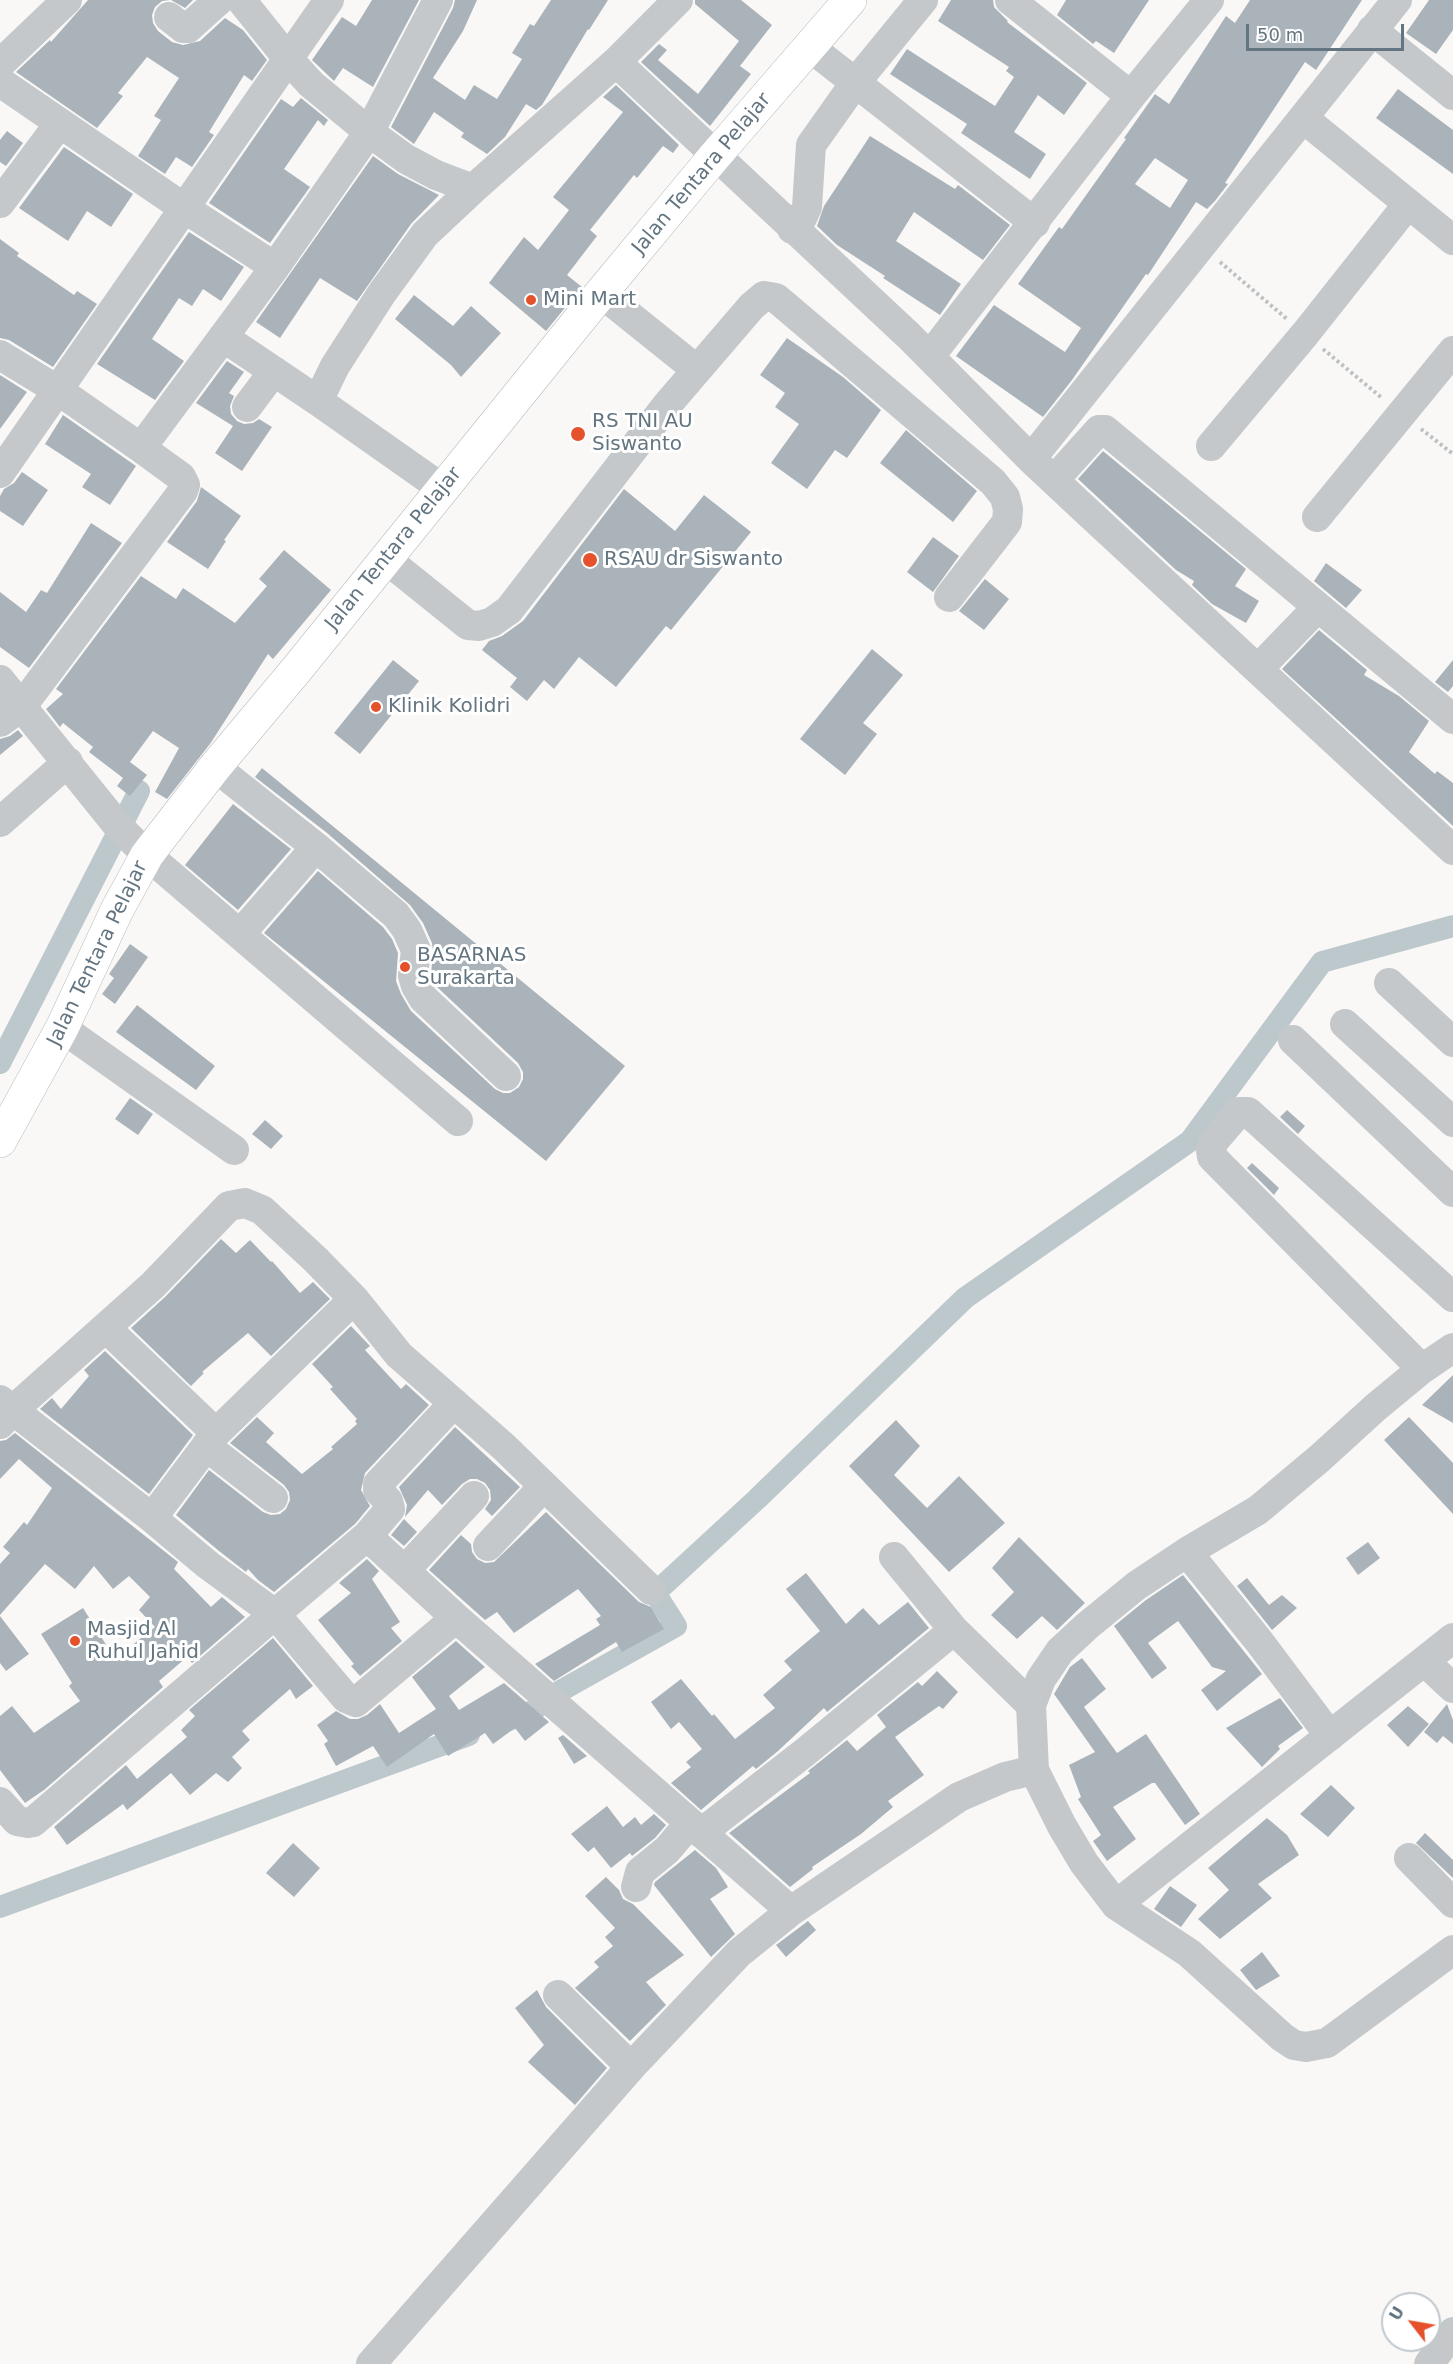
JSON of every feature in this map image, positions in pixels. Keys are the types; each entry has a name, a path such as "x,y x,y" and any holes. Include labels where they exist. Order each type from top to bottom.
{"main road":[{"name":"Jalan Tentara Pelajar","path":"0,1141 62,1028 117,910 131,839 215,767 601,293 714,157 811,48 850,0"}],"street":[{"path":"0,64 67,0"},
{"path":"169,17 183,28 188,28 219,0"},
{"path":"241,0 311,84 406,159 454,182"},
{"path":"0,473 329,0"},
{"path":"141,448 275,267 369,132 438,0"},
{"path":"792,228 802,218 807,207 809,149 855,83 923,0"},
{"path":"1010,0 1131,96"},
{"path":"930,356 1131,96 1209,0"},
{"path":"1031,459 1397,0"},
{"path":"318,401 343,351 425,234 454,182 616,62 666,4"},
{"path":"1372,30 1453,94"},
{"path":"811,48 1035,223"},
{"path":"616,62 714,157 930,356 1031,459 1258,669 1449,838"},
{"path":"0,82 59,124 275,267"},
{"path":"1303,118 1453,240"},
{"path":"0,203 59,124"},
{"path":"1212,446 1408,204"},
{"path":"601,293 697,370"},
{"path":"386,559 468,625 479,626 492,622 509,610 667,405 752,306 764,296 776,298 993,482 1005,497 1008,509 1007,522 949,597"},
{"path":"223,337 443,489"},
{"path":"1317,517 1453,351"},
{"path":"0,355 59,391 141,448 181,477 185,485 183,491 11,714"},
{"path":"247,407 274,371"},
{"path":"1054,480 1099,430 1105,430 1453,719"},
{"path":"1258,669 1318,607"},
{"path":"0,680 11,714 68,762 131,839 458,1120"},
{"path":"0,822 68,762"},
{"path":"215,767 316,847 396,915 407,930 416,950 413,976 423,998 506,1076"},
{"path":"241,933 316,847"},
{"path":"1389,983 1453,1042"},
{"path":"1345,1024 1453,1122"},
{"path":"62,1028 234,1150"},
{"path":"1293,1040 1453,1192"},
{"path":"1422,1369 1212,1157 1211,1150 1214,1141 1239,1112 1243,1110 1248,1112 1453,1297"},
{"path":"456,1618 356,1702 346,1698 275,1614 208,1564 152,1518 4,1412 107,1329 229,1206 239,1202 250,1204 262,1210 315,1259 354,1299 399,1354 544,1486 651,1590"},
{"path":"152,1518 211,1440 354,1299"},
{"path":"107,1329 211,1440 273,1498"},
{"path":"1453,1348 1422,1369 1376,1407 1258,1510 1187,1552 1136,1586 1087,1626 1060,1651 1041,1679 1031,1705 1034,1770 1062,1827 1084,1863 1116,1905 1203,1964 1282,2037 1294,2044 1306,2047 1327,2043 1336,2038 1453,1950"},
{"path":"0,1802 17,1821 33,1822 367,1536 390,1509 388,1500 378,1490 378,1484 454,1403"},
{"path":"488,1546 544,1486"},
{"path":"405,1570 474,1496"},
{"path":"367,1536 456,1618 790,1911"},
{"path":"1187,1552 1258,1640 1330,1736"},
{"path":"894,1557 954,1630 1031,1705"},
{"path":"636,1887 640,1872 667,1850 804,1753 954,1630"},
{"path":"1116,1905 1453,1638"},
{"path":"1424,1661 1453,1688"},
{"path":"371,2364 631,2067 739,1953 790,1911 959,1797 1005,1777 1034,1770"},
{"path":"1409,1858 1453,1902"},
{"path":"558,1995 631,2067"},
{"path":"1429,2364 1453,2332"}],"building":[{"path":"88,0 170,0 162,1 155,7 152,15 153,23 158,31 172,42 183,45 200,41 225,18 243,30 267,60 252,81 244,75 209,132 214,135 192,167 176,157 165,174 138,156 161,120 154,116 179,78 147,57 118,93 123,96 97,128 16,72 50,40 51,42"},
{"path":"171,0 193,0 185,8"},
{"path":"372,0 419,0 373,87 343,68 334,81 312,60 342,17 356,26"},
{"path":"455,0 477,0 463,31 433,78 465,100 474,85 497,99 522,59 512,53 530,24 534,26 551,0 608,0 542,105 536,110 526,104 505,137 487,154 461,137 464,133 434,112 414,144 391,127 453,8"},
{"path":"695,0 741,0 772,25 740,66 751,74 710,126 641,62 659,44 667,50 658,60 698,94 739,41 695,4"},
{"path":"951,0 993,0 994,7 1007,22 1087,83 1064,115 1038,95 1014,132 1046,154 1030,179 961,133 967,124 890,74 907,49 995,106 1014,77 1006,71 1009,67 938,21"},
{"path":"1066,0 1149,0 1114,53 1096,41 1093,44 1057,15"},
{"path":"1250,0 1362,0 1316,70 1305,62 1215,201 1207,209 1196,202 1148,275 1146,274 1072,380 1043,417 956,356 994,305 1065,352 1081,328 1018,284 1059,227 1062,229 1155,94 1169,104 1226,16 1235,23","holes":["1155,158 1188,180 1170,208 1135,184"]},
{"path":"1429,0 1453,0 1453,30 1436,54 1406,33"},
{"path":"616,85 679,145 673,153 663,146 637,178 634,175 590,230 597,236 567,275 582,287 546,331 489,283 524,237 538,250 569,210 553,197 623,112 603,97"},
{"path":"1398,89 1453,130 1453,174 1376,118"},
{"path":"301,98 328,120 324,126 318,120 284,169 310,187 270,243 209,203 281,99 293,107"},
{"path":"7,131 23,143 6,166 0,162 0,140"},
{"path":"870,136 955,189 958,185 1010,225 983,260 914,212 896,241 961,284 940,315 837,245 817,226 824,206"},
{"path":"64,147 133,194 111,227 87,211 68,241 19,208"},
{"path":"373,156 398,174 439,195 411,224 357,301 320,278 280,338 256,322"},
{"path":"189,232 244,267 221,301 203,289 192,306 179,298 152,339 184,361 155,400 97,364"},
{"path":"0,239 19,253 17,256 74,295 77,291 97,304 53,367 9,340 0,338"},
{"path":"414,295 453,326 471,306 501,333 461,377 451,365 395,319"},
{"path":"787,338 843,377 881,410 847,458 835,450 807,489 771,463 799,424 775,407 785,393 760,375"},
{"path":"227,361 244,372 229,393 234,396 230,406 231,414 237,421 244,424 253,423 259,419 272,427 242,471 215,453 233,426 196,403"},
{"path":"0,375 27,392 0,429"},
{"path":"63,415 136,466 110,505 82,487 91,474 45,444"},
{"path":"906,430 977,491 953,522 880,463"},
{"path":"1103,451 1246,569 1235,586 1259,601 1246,623 1212,604 1192,585 1194,581 1176,570 1078,479"},
{"path":"22,472 48,490 23,526 0,511 0,496"},
{"path":"201,487 241,516 208,569 167,542 197,501"},
{"path":"624,489 675,531 704,495 751,532 671,630 666,626 616,687 579,657 554,689 544,680 527,701 510,687 517,678 482,650 489,641 502,636 523,621"},
{"path":"91,523 122,543 29,668 0,647 0,592 26,612 41,590 47,593"},
{"path":"933,537 959,556 933,592 907,572"},
{"path":"284,550 331,590 273,659 268,654 210,744 167,799 155,792 179,748 153,731 130,762 147,775 130,796 117,786 123,778 89,752 93,747 63,723 60,727 46,709 63,694 56,689 141,576 176,599 183,588 235,623 267,586 259,579"},
{"path":"1326,563 1362,590 1346,608 1314,581"},
{"path":"985,579 1009,599 984,630 959,611"},
{"path":"1319,630 1367,670 1364,675 1399,696 1429,721 1409,752 1435,774 1437,771 1453,783 1453,826 1282,669"},
{"path":"872,649 903,675 863,723 877,734 845,775 800,739"},
{"name":"Klinik Kolidri","path":"393,660 419,681 360,754 334,733"},
{"path":"1453,660 1453,686 1448,692 1435,682"},
{"path":"18,730 23,736 0,755 0,739"},
{"name":"BASARNAS Surakarta","path":"262,768 625,1066 546,1161 264,933 318,871 383,927 392,939 398,953 396,981 411,1011 495,1089 503,1093 510,1093 519,1087 523,1079 523,1072 518,1063 437,987 431,974 432,943 423,923 410,905 327,833 255,777"},
{"path":"233,804 291,849 238,910 185,865"},
{"path":"130,944 148,957 115,1004 102,994 114,978 109,974"},
{"path":"137,1005 215,1066 196,1090 116,1032"},
{"path":"130,1098 153,1114 138,1135 115,1119"},
{"path":"1287,1110 1305,1126 1298,1134 1280,1117"},
{"path":"265,1120 283,1136 271,1149 252,1134"},
{"path":"1252,1163 1279,1188 1274,1195 1247,1168"},
{"path":"221,1239 236,1253 250,1240 300,1293 313,1282 330,1299 271,1356 248,1333 202,1372 204,1373 191,1386 131,1328 165,1297"},
{"path":"351,1326 370,1346 365,1350 401,1389 406,1384 429,1405 365,1473 361,1490 370,1506 355,1524 274,1592 248,1569 246,1572 176,1515 209,1470 263,1512 271,1515 280,1514 286,1509 290,1500 289,1492 284,1485 230,1443 257,1417 274,1433 266,1442 302,1474 333,1449 331,1447 357,1424 355,1421 357,1419 330,1389 333,1387 312,1364"},
{"path":"105,1351 193,1435 149,1494 40,1409 52,1398 61,1409 89,1376 84,1370"},
{"path":"1453,1375 1453,1423 1422,1405"},
{"path":"1409,1417 1453,1463 1453,1514 1384,1440"},
{"path":"896,1420 920,1446 894,1475 927,1508 959,1476 1005,1523 949,1572 849,1466"},
{"path":"455,1427 520,1487 492,1516 485,1509 491,1500 490,1490 485,1483 477,1479 470,1479 442,1505 428,1490 405,1517 407,1505 399,1487"},
{"path":"15,1433 178,1562 174,1569 211,1607 222,1597 245,1617 192,1663 187,1657 159,1681 163,1687 44,1790 25,1803 0,1770 0,1716 12,1706 34,1733 80,1701 69,1686 72,1683 41,1634 83,1608 115,1659 155,1627 139,1610 150,1597 129,1576 113,1589 94,1566 75,1589 45,1564 0,1615 0,1564 10,1553 3,1547 24,1522 27,1525 52,1488 19,1459 0,1479 0,1441 6,1440"},
{"path":"546,1512 639,1602 651,1607 664,1629 622,1652 616,1642 554,1681 535,1664 600,1625 596,1619 601,1616 578,1589 514,1633 497,1612 485,1620 429,1570 461,1535 471,1544 472,1552 477,1559 485,1563 494,1562"},
{"path":"404,1519 417,1532 404,1546 391,1535"},
{"path":"1019,1537 1085,1603 1057,1630 1042,1616 1017,1639 991,1615 1014,1592 992,1568"},
{"path":"1368,1542 1380,1558 1358,1575 1346,1558"},
{"path":"367,1559 379,1571 372,1579 400,1622 391,1628 402,1641 360,1676 351,1666 354,1664 318,1620 351,1593 339,1583"},
{"path":"806,1573 846,1624 863,1608 879,1625 908,1602 929,1628 827,1712 824,1708 778,1751 756,1769 753,1766 701,1810 671,1783 691,1767 686,1762 702,1749 679,1722 671,1729 651,1702 681,1679 735,1739 775,1708 763,1695 792,1670 784,1661 820,1631 786,1589"},
{"path":"1183,1575 1262,1674 1217,1711 1201,1690 1226,1671 1212,1667 1178,1621 1148,1643 1167,1668 1152,1679 1114,1626 1146,1600"},
{"path":"1247,1578 1269,1605 1282,1595 1297,1608 1272,1630 1237,1586"},
{"path":"0,1616 29,1654 6,1671 0,1663"},
{"path":"273,1638 313,1686 296,1699 290,1689 242,1731 250,1740 232,1757 242,1768 228,1782 216,1773 190,1795 171,1773 127,1810 123,1804 67,1845 54,1827 126,1765 137,1779 187,1737 181,1730 195,1716 189,1710"},
{"path":"456,1641 485,1667 449,1696 459,1710 504,1683 549,1722 525,1741 515,1728 493,1744 485,1733 448,1756 434,1734 387,1767 373,1746 336,1766 324,1744 328,1741 317,1725 336,1711 350,1719 358,1719 380,1704 399,1733 436,1709 412,1677"},
{"path":"1082,1658 1106,1689 1084,1707 1117,1753 1146,1734 1200,1814 1185,1825 1155,1783 1152,1783 1113,1807 1136,1839 1107,1861 1093,1841 1101,1835 1078,1799 1081,1797 1069,1765 1095,1752 1054,1694 1070,1667"},
{"path":"937,1671 958,1692 943,1709 939,1706 895,1737 924,1775 888,1801 893,1807 861,1834 812,1867 813,1869 790,1887 729,1833 810,1773 808,1771 847,1740 857,1751 886,1727 877,1715 918,1682 922,1686"},
{"path":"1280,1698 1303,1728 1278,1746 1280,1749 1262,1767 1226,1728"},
{"path":"1447,1704 1453,1720 1453,1744 1443,1736 1437,1743 1424,1732"},
{"path":"1408,1706 1429,1724 1408,1747 1387,1725"},
{"path":"563,1735 587,1756 574,1764 558,1738"},
{"path":"1331,1785 1355,1808 1328,1837 1300,1814"},
{"path":"607,1806 623,1827 635,1817 641,1825 654,1814 666,1825 655,1838 632,1856 630,1853 611,1868 594,1847 588,1852 571,1834"},
{"path":"1267,1818 1287,1835 1299,1855 1258,1884 1272,1898 1220,1939 1198,1919 1229,1890 1208,1868"},
{"path":"1425,1833 1453,1860 1453,1878 1416,1843"},
{"path":"293,1843 320,1868 294,1897 266,1873"},
{"path":"695,1850 716,1868 728,1887 710,1899 735,1934 711,1957 654,1885"},
{"path":"606,1877 619,1890 623,1899 633,1904 684,1955 646,1982 666,2005 630,2041 575,1988 599,1967 594,1962 613,1946 605,1937 615,1928 585,1896"},
{"path":"1170,1886 1197,1905 1181,1927 1154,1909"},
{"path":"808,1921 816,1930 786,1957 776,1945"},
{"path":"1262,1952 1280,1976 1256,1990 1240,1970"},
{"path":"537,1990 546,2007 607,2068 575,2105 528,2062 544,2045 515,2008"}],"waterway":[{"path":"0,1063 139,791"},
{"path":"506,1721 533,1711 546,1699 676,1626 655,1593 757,1499 965,1298 1190,1141 1322,962 1453,926"},
{"path":"0,1907 469,1735"}],"place":[{"name":"Mini Mart","path":"531,300"},
{"name":"RS TNI AU Siswanto","path":"578,434"},
{"name":"RSAU dr Siswanto","path":"590,560"},
{"name":"Klinik Kolidri","path":"376,707"},
{"name":"BASARNAS Surakarta","path":"405,967"},
{"name":"Masjid Al Ruhul Jahid","path":"75,1641"}]}
